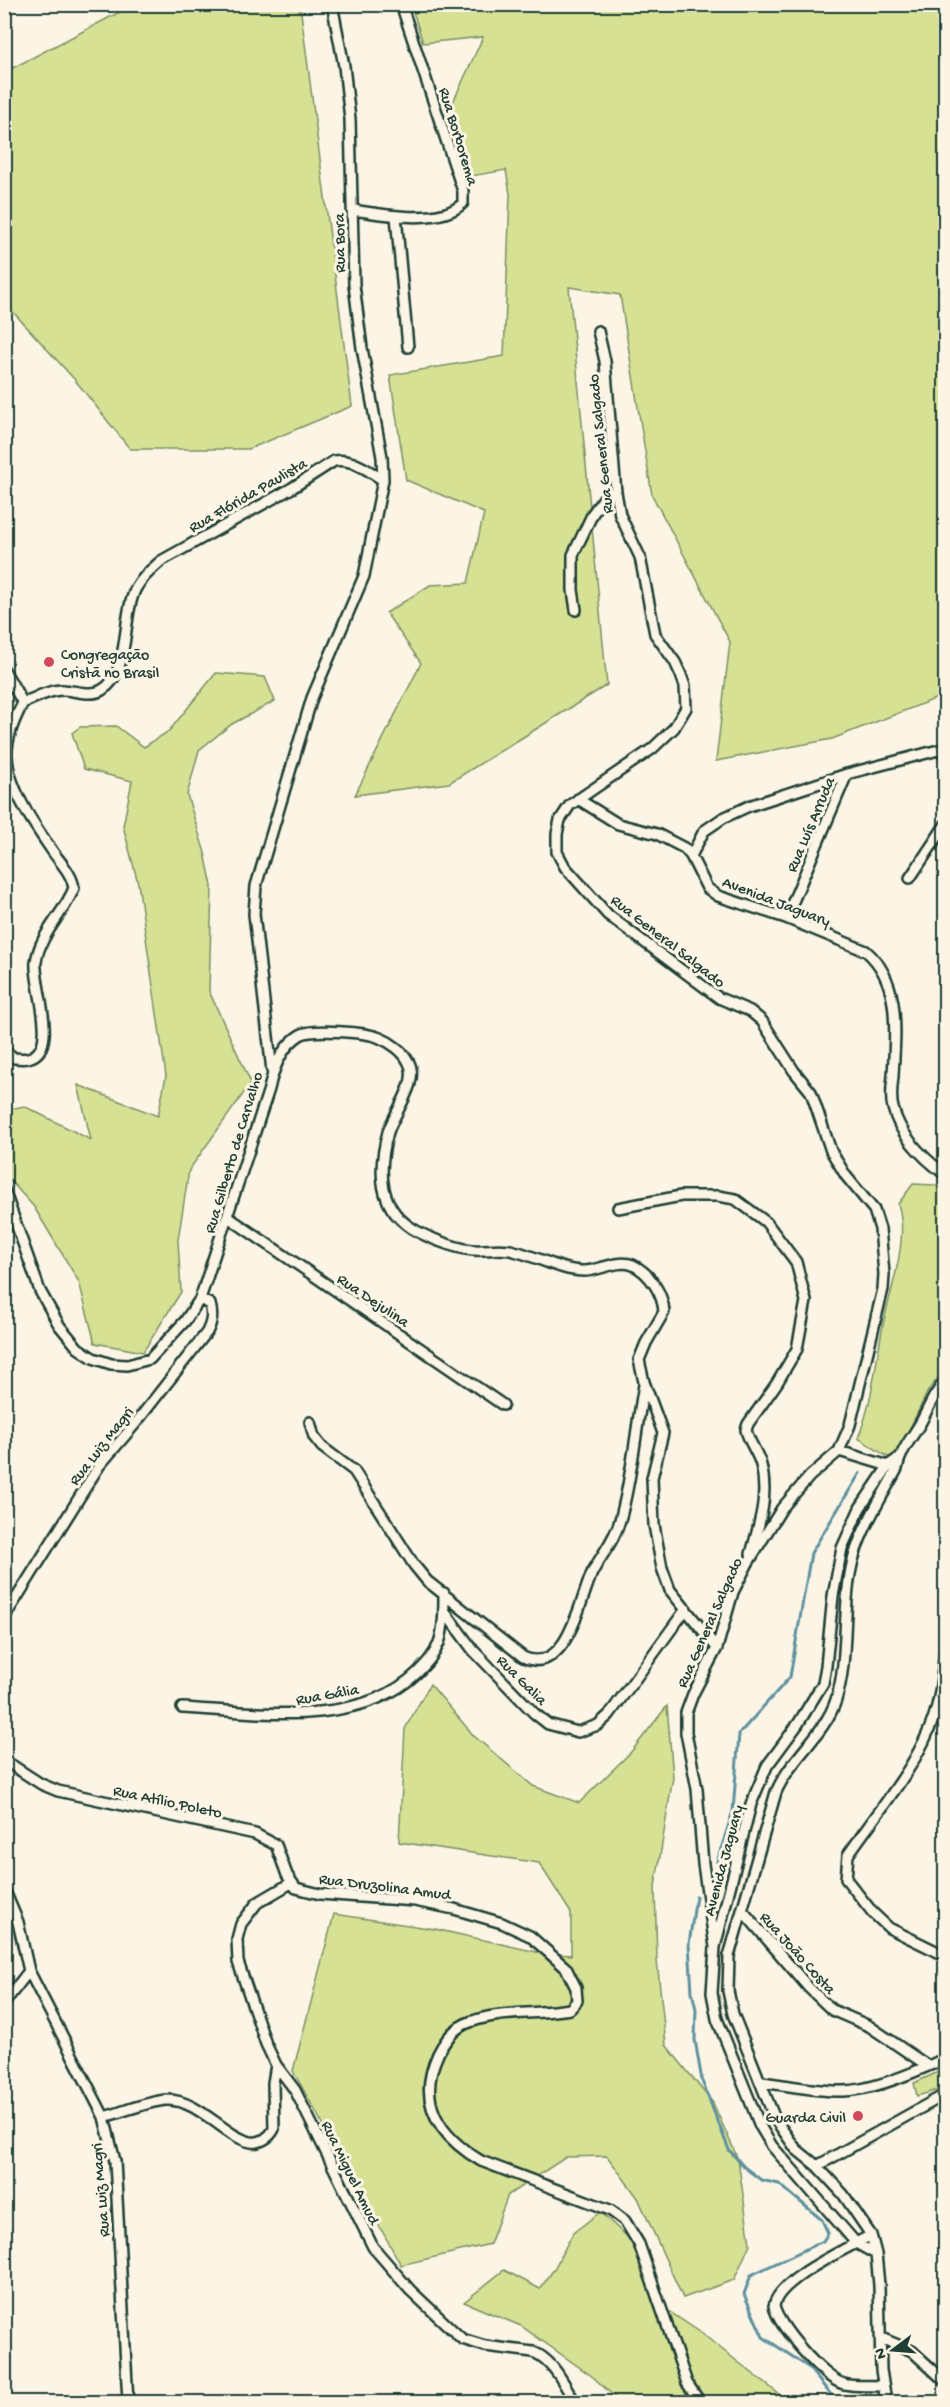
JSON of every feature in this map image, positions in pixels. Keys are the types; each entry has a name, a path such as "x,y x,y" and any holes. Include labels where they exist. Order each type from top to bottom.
{"street":[{"name":"Rua Bora","path":"332,4 344,66 350,118 354,285 362,348 382,457 383,480"},
{"name":"Rua Borborema","path":"352,210 396,216 444,213 458,208 463,203 464,198 401,4"},
{"path":"396,216 408,347"},
{"name":"Rua General Salgado","path":"598,331 605,361 620,515 640,557 655,634 675,662 685,686 686,708 674,728 652,749 578,798 564,812 556,834 557,852 565,867 608,915 719,998 750,1011 762,1021 794,1071 811,1092 831,1151 846,1176 874,1210 880,1229 884,1274 883,1289 849,1425 839,1451 810,1476 782,1509 748,1563 734,1592 717,1648 693,1694 686,1713 686,1733 697,1790 703,1864 715,1947"},
{"name":"Rua Flórida Paulista","path":"23,703 60,690 95,694 109,685 117,676 120,667 129,612 136,590 161,561 292,488 334,461 349,461 383,480"},
{"path":"272,1071 254,914 256,886 312,698 364,576 383,480"},
{"path":"576,610 573,590 573,555 593,513 608,494 616,492"},
{"path":"4,670 23,703 15,718 8,746 9,767 31,819 70,876 74,888 48,929 36,962 44,1024 40,1048 36,1055 29,1058 14,1058 4,1050"},
{"path":"578,798 618,824 669,839 684,848 691,856 704,831 723,818 749,806 847,774 945,747"},
{"name":"Rua Luís Arruda","path":"786,918 847,774"},
{"path":"910,878 945,824"},
{"name":"Avenida Jaguary","path":"691,856 707,888 718,896 786,918 866,951 882,968 893,1000 895,1030 892,1106 904,1134 932,1165 945,1175"},
{"name":"Rua Gilberto de Carvalho","path":"4,1190 40,1291 59,1325 78,1348 93,1358 127,1365 150,1359 185,1321 200,1299 269,1089 272,1071 291,1042 305,1032 379,1037 400,1052 408,1061 412,1080 388,1132 382,1186 386,1202 391,1210 413,1230 461,1248 514,1251 581,1271 627,1263 649,1277 661,1296 664,1312 639,1360 644,1382 663,1433 654,1466 652,1503 662,1568 670,1590 717,1648"},
{"path":"618,1208 681,1196 718,1196 735,1199 766,1222 796,1262 806,1301 797,1349 746,1430 761,1465 764,1499 762,1517 748,1563"},
{"name":"Rua Dejulina","path":"228,1217 503,1405"},
{"name":"Rua Luiz Magri","path":"4,1618 99,1466 207,1332 212,1320 212,1311 210,1304 200,1299"},
{"name":"Avenida Jaguary","path":"876,2254 856,2243 772,2146 760,2126 717,2019 712,1993 715,1947 758,1786 767,1766 798,1725 823,1683 833,1596 842,1548 860,1508 893,1467 932,1398 945,1381"},
{"path":"310,1422 314,1437 322,1447 354,1471 414,1565 427,1581 523,1657 546,1658 558,1650 571,1630 593,1570 618,1526 644,1382"},
{"path":"839,1451 893,1467"},
{"name":"Avenida Jaguary","path":"885,2403 882,2386 876,2254 870,2235 843,2194 817,2166 796,2150 775,2119 733,2014 728,1991 729,1956 776,1792 784,1775 829,1718 839,1687 846,1597 854,1552 893,1467"},
{"name":"Rua Gália","path":"182,1708 291,1714 334,1710 374,1699 403,1684 430,1660 439,1642 444,1611 444,1593"},
{"name":"Rua Galia","path":"444,1611 473,1650 534,1713 548,1724 578,1732 598,1725 609,1715 686,1609"},
{"path":"945,1633 941,1705 916,1756 848,1855 845,1874 848,1884 889,1928 945,1956"},
{"path":"827,1660 842,1664"},
{"name":"Rua Atílio Poleto","path":"4,1760 41,1784 58,1791 255,1834 270,1840 276,1845 291,1882"},
{"name":"Rua Druzolina Amud","path":"291,1882 303,1890 320,1894 415,1901 454,1909 502,1923 530,1936 566,1968 576,1988 577,2001 570,2009 488,2017 459,2027 443,2043 430,2072 430,2102 445,2132 474,2157 610,2210 625,2221 641,2249 687,2383 700,2403"},
{"name":"Rua Miguel Amud","path":"291,1882 257,1903 241,1924 237,1939 238,1962 266,2044 276,2065 295,2090 373,2247 392,2270 462,2339 474,2344 541,2355 551,2366 575,2403"},
{"name":"Rua Luiz Magri","path":"4,1889 18,1922 29,1971 104,2117 115,2161 128,2403"},
{"name":"Rua João Costa","path":"742,1910 809,1988 832,2010 869,2026 928,2066"},
{"path":"4,2003 29,1971"},
{"path":"728,2046 747,2050"},
{"path":"761,2082 844,2091 864,2088 945,2058"},
{"path":"104,2117 167,2100 195,2108 250,2142 262,2140 271,2134 275,2122 273,2083 276,2065"},
{"path":"817,2166 945,2094"},
{"path":"870,2235 792,2281 780,2291 775,2300 775,2312 779,2320 816,2363 834,2378 843,2384 882,2386"},
{"path":"881,2338 912,2351 945,2382"}],"green space":[{"path":"135,4 300,5 352,406 249,449 130,449 75,380 14,313 5,311 5,72"},
{"path":"419,4 945,5 945,695 832,739 716,761 730,642 652,495 620,295 569,287 607,685 449,783 355,795 421,663 386,613 430,585 468,583 484,513 406,480 390,375 504,356 510,194 506,170 471,176 462,144 448,113 483,37 423,43 412,8"},
{"path":"216,673 265,677 275,701 232,724 199,750 187,795 205,853 212,886 209,991 251,1083 189,1170 178,1240 181,1292 143,1352 95,1343 79,1282 34,1207 5,1175 5,1110 24,1106 91,1140 78,1085 158,1116 166,1076 138,883 123,826 132,781 84,769 72,733 80,727 116,726 144,747 169,731"},
{"path":"913,1184 935,1185 945,1193 945,1369 928,1391 894,1461 858,1438 870,1399 882,1330 900,1250 902,1234 898,1204"},
{"path":"430,1684 474,1736 533,1786 579,1803 631,1752 667,1706 673,1777 655,1887 657,1960 666,2045 713,2103 738,2159 750,2244 734,2280 683,2298 638,2198 607,2156 566,2157 508,2195 490,2244 401,2265 293,2071 334,1914 435,1929 541,1953 571,1955 571,1913 539,1863 399,1842 405,1729"},
{"path":"945,2069 945,2088 917,2096 914,2083"},
{"path":"600,2212 631,2240 658,2304 700,2332 789,2402 620,2402 593,2377 521,2326 464,2302 504,2270 540,2289 554,2269 573,2233"}],"waterway":[{"path":"717,1862 733,1811 739,1734 790,1677 811,1553 860,1473"},
{"path":"696,1896 689,1944 692,1992 696,2009 695,2040 702,2081 729,2150 744,2167 761,2180 779,2184 822,2220 828,2233 823,2241 751,2275 744,2294 763,2337 808,2367 837,2402"}],"place":[{"name":"Congregação Cristã no Brasil","path":"49,662"},
{"name":"Guarda Civil","path":"858,2116"}]}
